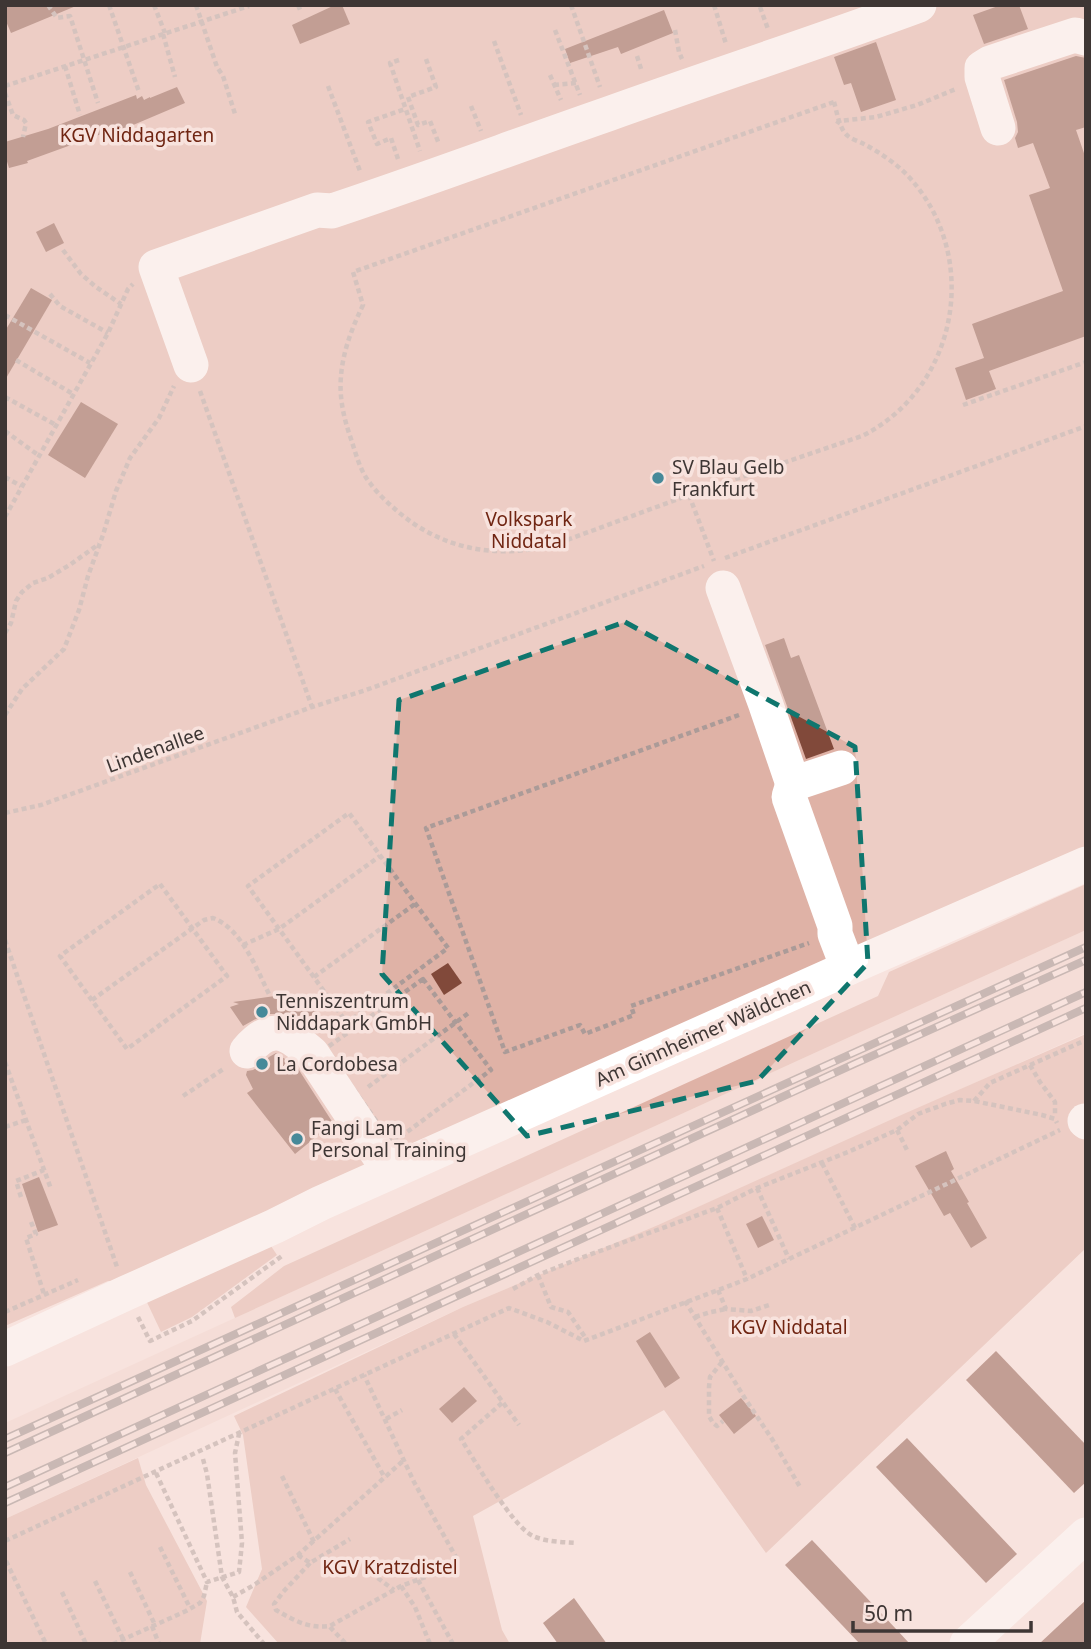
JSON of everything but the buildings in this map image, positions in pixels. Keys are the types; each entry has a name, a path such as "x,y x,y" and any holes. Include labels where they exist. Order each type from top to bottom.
{"street":[{"path":"189,360 156,267 317,210 332,211 532,141 596,108 735,70 919,5"},
{"path":"998,128 982,78 982,68 1074,35 1086,38"},
{"path":"723,589 793,784 789,797 848,968"},
{"path":"793,784 841,768"},
{"name":"Am Ginnheimer Wäldchen","path":"5,1349 131,1302 321,1203 1086,864"},
{"path":"240,1057 264,1036 284,1034 295,1038 351,1099 390,1172"},
{"path":"967,1644 1086,1535"}],"path":[{"path":"48,5 57,18 70,16 98,103"},
{"path":"108,5 139,92"},
{"path":"154,5 175,77"},
{"path":"196,5 235,114"},
{"path":"298,5 301,12"},
{"path":"571,5 596,108"},
{"path":"714,5 735,70"},
{"path":"5,86 249,6"},
{"path":"555,30 576,83 596,108"},
{"path":"494,41 532,141"},
{"path":"426,59 436,87 408,97 418,125 430,121 429,178"},
{"path":"399,60 390,63 429,178"},
{"path":"65,66 80,115"},
{"path":"838,123 876,117 917,105 982,78"},
{"path":"555,85 576,83"},
{"path":"328,86 370,198"},
{"path":"5,93 13,115 26,123 23,137"},
{"path":"834,102 838,123 847,135 877,152 908,176 922,193 935,213 950,261 950,317 945,340 920,388 900,411 879,428 534,550 495,552 476,550 446,541 405,518 369,483 345,421 341,400 340,378 344,353 351,329 363,305 353,272 834,102"},
{"path":"405,109 368,122 377,144 391,138 429,178"},
{"path":"63,250 81,274 121,304"},
{"path":"5,517 108,333 128,289 144,272 156,267"},
{"path":"50,294 60,306 108,333"},
{"path":"5,315 90,363"},
{"path":"16,360 73,394"},
{"path":"5,715 22,689 64,649 116,491 130,458 159,418 189,360"},
{"name":"Lindenallee","path":"5,813 41,805 312,707 189,360"},
{"path":"963,405 1086,362"},
{"path":"5,397 56,425"},
{"path":"5,431 39,456"},
{"path":"5,477 21,486"},
{"path":"689,495 723,589"},
{"path":"5,633 22,592 100,544"},
{"path":"766,705 426,828 505,1052 580,1024 585,1034 634,1015 631,1006 835,934"},
{"path":"309,1051 347,1023 448,948 349,813 248,886 347,1023"},
{"path":"243,945 279,929 380,856"},
{"path":"160,884 192,928 227,976 127,1049 60,956 160,884"},
{"path":"314,977 415,904"},
{"path":"92,1000 192,928 213,918 227,925 243,945 270,996"},
{"path":"5,940 131,1302 150,1341 192,1321 281,1258"},
{"path":"423,979 456,1023 491,1070 392,1143 351,1099 325,1049 423,979"},
{"path":"351,1099 470,1012"},
{"path":"974,1101 990,1083 1086,1040"},
{"path":"183,1096 240,1057"},
{"path":"5,1062 8,1078 51,1189"},
{"path":"1030,1065 1055,1102 1075,1121"},
{"path":"513,1289 538,1275 717,1208 757,1188 822,1163 897,1130 918,1114 936,1107 960,1100 974,1101 1075,1121"},
{"path":"5,1127 26,1120"},
{"path":"5,1541 509,1308 547,1322 584,1341 747,1279 1075,1121"},
{"path":"897,1130 908,1152"},
{"path":"822,1163 855,1228"},
{"path":"21,1197 16,1181 44,1170"},
{"path":"757,1188 789,1259"},
{"path":"717,1208 747,1279"},
{"path":"32,1222 36,1234 26,1238 44,1294"},
{"path":"538,1275 551,1307 568,1312 587,1340"},
{"path":"5,1312 78,1280"},
{"path":"718,1290 726,1309"},
{"path":"685,1301 800,1487"},
{"path":"695,1317 726,1309 751,1311 772,1304"},
{"path":"454,1334 519,1425"},
{"path":"722,1362 710,1377 708,1406 712,1423 717,1426 723,1420"},
{"path":"350,1539 310,1563 282,1592 274,1604 276,1610 301,1624 322,1628 330,1626 401,1586 450,1568 457,1559 414,1482 365,1375"},
{"path":"335,1389 385,1478"},
{"path":"502,1403 461,1439 516,1522 532,1535 557,1542 577,1543"},
{"path":"386,1419 402,1410"},
{"path":"207,1582 239,1572 242,1543 234,1453 239,1434"},
{"path":"203,1459 222,1577 233,1597 237,1612 264,1644"},
{"path":"233,1597 298,1555 404,1460"},
{"path":"113,1644 200,1603 204,1596 207,1582 156,1472"},
{"path":"282,1476 314,1542"},
{"path":"160,1547 190,1608"},
{"path":"298,1555 310,1563"},
{"path":"6,1561 46,1644"},
{"path":"364,1568 394,1590"},
{"path":"130,1572 159,1644"},
{"path":"418,1580 453,1644"},
{"path":"95,1581 123,1639"},
{"path":"401,1586 415,1607 430,1644"},
{"path":"62,1592 86,1644"},
{"path":"330,1626 346,1644"}],"highlighted area":[{"path":"625,622 855,747 868,963 757,1081 527,1136 382,974 399,700"}],"shaded area":[{"path":"1086,930 1086,1033 658,1225 463,1307 5,1519 5,1423"}],"green space":[{"name":"Volkspark Niddatal","path":"5,5 1086,5 1086,854 116,1281 108,1281 5,1326"},
{"path":"1086,884 1086,930 235,1318 231,1307 284,1266 878,996 889,972"},
{"name":"KGV Niddatal","path":"1086,1034 1086,1248 766,1553 664,1410 473,1516 502,1630 510,1644 279,1644 246,1607 262,1569 243,1435 234,1416 463,1307 658,1225"},
{"path":"267,1240 277,1255 192,1317 161,1332 144,1296"},
{"path":"138,1458 146,1485 207,1601 200,1644 5,1644 5,1519"}],"railway":[{"path":"5,1439 1086,947"},
{"path":"5,1453 1086,960"},
{"path":"5,1487 1086,992"},
{"path":"5,1503 1086,1008"}],"place":[{"name":"SV Blau Gelb Frankfurt","path":"658,478"},
{"name":"Tenniszentrum Niddapark GmbH","path":"262,1012"},
{"name":"La Cordobesa","path":"262,1064"},
{"name":"Fangi Lam Personal Training","path":"297,1139"}],"park label":[{"name":"KGV Niddagarten","path":"137,135"},
{"name":"KGV Kratzdistel","path":"390,1567"}]}
